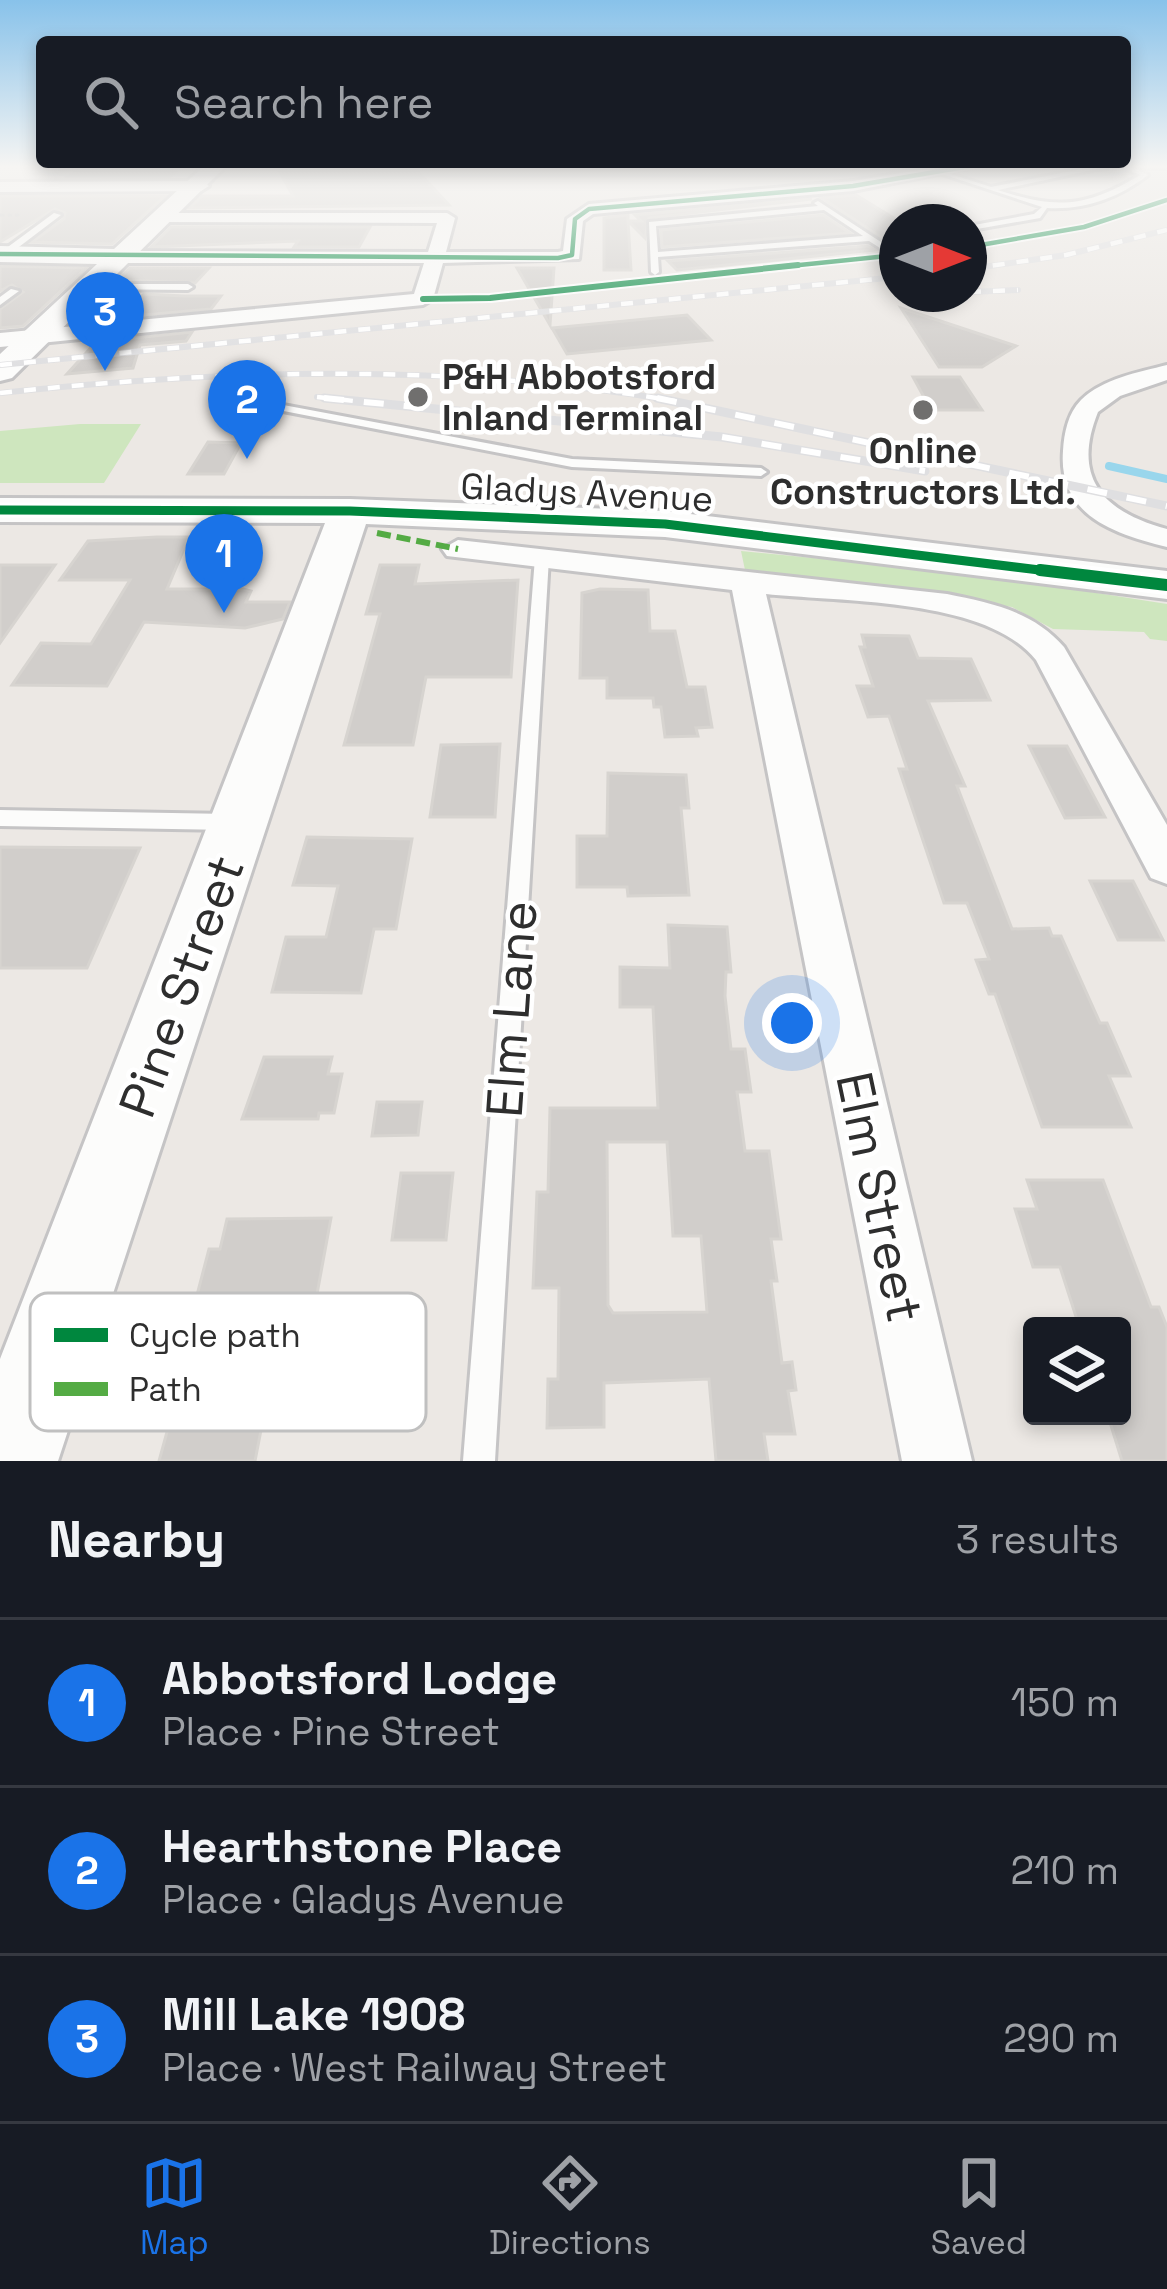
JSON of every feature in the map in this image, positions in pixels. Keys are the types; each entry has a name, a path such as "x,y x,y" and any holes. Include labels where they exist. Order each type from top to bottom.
{"main road":[{"path":"0,371 149,233"},
{"path":"2,254 124,256"},
{"name":"Gladys Avenue","path":"0,510 350,511 665,524 1167,585"},
{"name":"Pine Street","path":"70,1293 350,511"},
{"name":"Pine Street","path":"9,1461 30,1403"}],"street":[{"path":"0,340 423,299 442,233"},
{"path":"124,256 569,256 573,233"},
{"path":"1167,372 1092,403 1080,424 1072,470 1084,497 1103,515 1167,538"},
{"name":"Gladys Avenue","path":"458,549 988,613 1026,629 1051,655 1167,865"},
{"name":"Elm Street","path":"747,581 937,1461"}],"lane":[{"path":"2,254 31,233"},
{"path":"652,233 655,272"},
{"path":"863,233 879,244"},
{"path":"653,255 870,238"},
{"path":"91,286 188,287"},
{"path":"0,302 14,291"},
{"path":"246,401 572,463 761,472"},
{"name":"Elm Lane","path":"479,1461 542,558"},
{"path":"0,818 239,823"}],"green space":[{"path":"141,424 104,483 0,483 0,431"},
{"path":"741,551 977,574 1167,604 1167,641 1150,639 1144,632 1053,629 1012,607 745,570"}],"building":[{"path":"44,233 124,233 112,244 32,242"},
{"path":"165,233 367,233 359,247 294,247 298,241 151,247"},
{"path":"604,233 629,233 631,270 604,270"},
{"path":"661,233 848,233 662,247"},
{"path":"868,246 875,250 677,270 668,261"},
{"path":"0,266 86,268 23,326 0,328 0,309 23,292 12,285 0,291"},
{"path":"130,268 209,268 195,283 118,280"},
{"path":"517,268 554,268 550,325"},
{"path":"144,294 221,296 211,309 122,317"},
{"path":"904,312 1016,346 982,367 939,367"},
{"path":"687,315 711,340 567,354 552,328"},
{"path":"192,332 186,341 140,345 133,368 67,374 96,342"},
{"path":"913,377 960,377 982,410 931,410"},
{"path":"208,442 241,443 224,474 188,474"},
{"path":"189,537 167,589 251,591 246,602 290,602 283,619 245,628 144,622 107,686 12,685 41,643 91,644 130,580 60,580 88,541"},
{"path":"0,565 55,565 0,643"},
{"path":"380,565 419,565 415,584 518,580 511,677 426,677 413,745 344,745 380,614 366,614"},
{"path":"648,590 650,631 675,631 687,687 705,687 712,727 696,728 698,736 665,737 661,707 654,707 653,698 607,698 607,678 580,678 582,593"},
{"path":"862,635 909,636 918,658 971,659 990,700 928,701 965,786 957,786 1012,929 1049,928 1052,936 1061,936 1100,1023 1107,1023 1130,1076 1109,1076 1131,1127 1042,1127 995,994 989,994 976,960 989,959 967,903 944,903 899,769 907,769 889,716 868,717 857,686 873,686 860,647 865,647"},
{"path":"500,744 495,817 430,817 441,745"},
{"path":"1029,746 1067,746 1105,817 1065,818"},
{"path":"608,773 686,775 689,808 681,808 689,895 628,896 627,887 577,887 577,836 607,836"},
{"path":"307,837 412,839 396,929 374,929 361,993 272,992 286,937 326,937 338,886 293,885"},
{"path":"0,847 140,848 87,968 0,968"},
{"path":"1090,881 1133,881 1163,940 1118,940"},
{"path":"668,925 727,927 731,972 726,972 725,996 731,1049 745,1049 751,1092 737,1092 745,1151 769,1151 781,1239 771,1239 777,1281 771,1281 782,1363 792,1362 796,1390 788,1391 795,1434 764,1434 768,1461 716,1461 709,1379 604,1383 604,1427 547,1428 548,1379 558,1379 559,1288 533,1288 537,1192 548,1192 550,1108 658,1108 653,1007 620,1007 620,967 670,968","holes":["607,1142 667,1142 673,1236 701,1236 707,1312 613,1313 608,1305"]},
{"path":"264,1057 332,1057 328,1074 342,1074 334,1113 319,1113 318,1119 242,1119"},
{"path":"377,1102 422,1102 418,1135 372,1136"},
{"path":"401,1173 453,1173 446,1240 392,1240"},
{"path":"1027,1180 1103,1180 1151,1307 1159,1307 1167,1327 1167,1461 1122,1461 1111,1425 1131,1425 1131,1317 1076,1317 1060,1267 1033,1267 1015,1209 1037,1209"},
{"path":"331,1218 317,1293 198,1293 209,1249 220,1249 227,1219"},
{"path":"167,1431 261,1431 255,1461 159,1461"}],"waterway":[{"path":"1109,466 1167,479"}],"railway":[{"path":"987,266 1066,255 1154,233"},
{"path":"0,365 879,279"},
{"path":"987,291 1018,290"},
{"path":"0,393 170,379 338,374 507,380 663,399"},
{"path":"317,397 348,400"},
{"path":"324,398 348,400"},
{"path":"657,398 663,399"},
{"path":"663,399 675,401"},
{"path":"663,399 1167,506"},
{"path":"348,400 722,437 925,471"},
{"path":"348,400 354,401"}],"marked path":[{"path":"377,533 458,549"}],"cycle path":[{"path":"0,254 558,258 572,255 574,233"},
{"path":"987,244 1048,233"},
{"path":"423,299 490,298 879,257"},
{"path":"0,510 350,511 665,524 1167,585"}],"place":[{"name":"Mill Lake 1908","path":"105,371"},
{"name":"P&H Abbotsford Inland Terminal","path":"418,397"},
{"name":"Online Constructors Ltd.","path":"923,410"},
{"name":"Hearthstone Place","path":"247,459"},
{"name":"Abbotsford Lodge","path":"224,613"}]}
